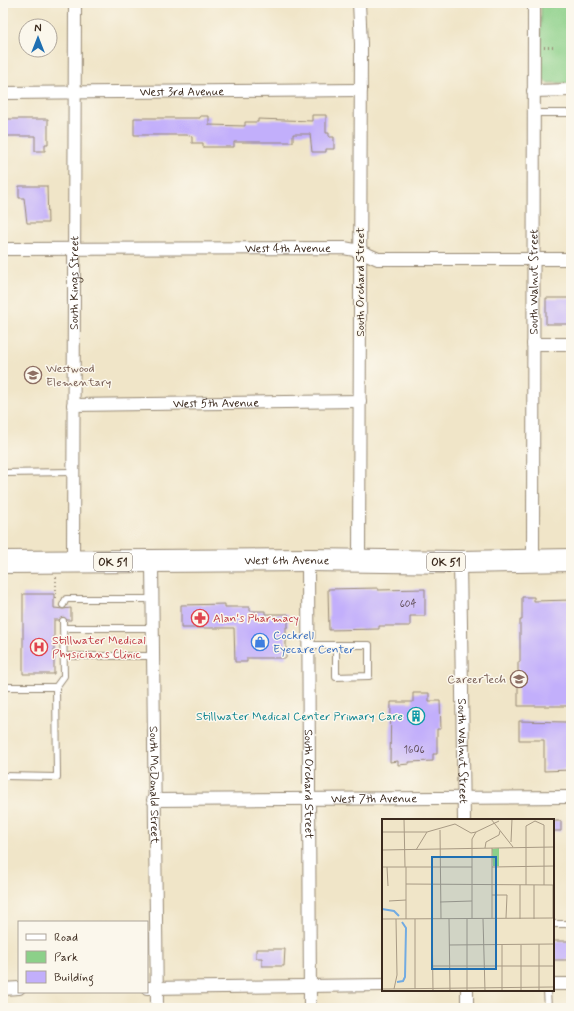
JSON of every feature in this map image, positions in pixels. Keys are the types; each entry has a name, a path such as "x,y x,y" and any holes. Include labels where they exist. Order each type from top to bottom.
{"highway":[{"name":"West 6th Avenue","path":"3,562 359,560 460,562 571,560"}],"street":[{"name":"South Kings Street","path":"73,562 72,472 75,3"},
{"name":"South Orchard Street","path":"358,3 362,44 359,560"},
{"name":"South Walnut Street","path":"533,560 534,3"},
{"name":"West 3rd Avenue","path":"3,93 361,90"},
{"path":"533,91 571,90"},
{"name":"West 4th Avenue","path":"3,249 344,248 360,251 378,259 571,259"},
{"path":"533,344 571,344"},
{"name":"West 5th Avenue","path":"73,405 360,401"},
{"name":"South Orchard Street","path":"308,560 310,1008"},
{"name":"South McDonald Street","path":"152,562 152,988 157,1008"},
{"name":"South Walnut Street","path":"460,562 464,819"},
{"name":"West 7th Avenue","path":"153,800 310,800 571,796"},
{"path":"152,988 382,984"},
{"path":"554,984 571,984"},
{"path":"3,989 18,988"},
{"path":"467,991 467,1008"}],"lane":[{"path":"533,113 571,113"},
{"path":"3,473 72,472"},
{"path":"63,605 66,599 152,599"},
{"path":"3,776 57,777 56,686 64,676 63,621"},
{"path":"63,628 152,628"},
{"path":"308,645 336,645 369,645 369,676 336,677 336,645"},
{"path":"64,656 152,656"},
{"path":"3,688 56,686"},
{"path":"554,924 571,924"},
{"path":"547,991 548,1008"}],"path":[{"path":"55,576 57,579 56,604"}],"green space":[{"path":"541,3 571,3 571,83 547,83 540,78"}],"building":[{"path":"312,115 326,115 326,133 329,133 329,137 334,137 334,149 326,149 326,152 312,152 310,134 293,134 293,142 234,142 234,147 203,147 203,143 192,143 192,137 187,135 134,135 134,118 200,118 200,116 209,116 209,125 245,126 245,122 258,122 258,119 312,121"},
{"path":"3,119 48,119 48,144 45,144 45,151 35,151 35,136 3,136"},
{"path":"19,186 47,186 48,223 27,223 24,198 19,198"},
{"path":"546,298 571,298 571,324 546,324"},
{"path":"378,588 378,590 425,589 425,616 410,616 410,626 379,626 379,629 329,630 328,589"},
{"name":"Stillwater Medical Physicians Clinic","path":"23,594 54,594 54,608 71,608 71,620 67,620 63,617 59,620 54,620 54,674 23,674"},
{"path":"522,597 534,597 534,601 571,600 571,706 518,706 518,662 520,662 520,620 522,620"},
{"name":"Cockrell Eyecare Center","path":"225,604 225,607 250,607 250,611 265,611 265,614 288,614 288,627 286,627 286,658 247,658 247,662 235,662 234,628 181,628 181,605"},
{"path":"413,693 429,693 429,701 440,701 441,729 437,729 437,754 433,754 433,761 409,762 409,764 398,765 398,761 390,762 391,702 413,702"},
{"path":"519,721 566,722 566,724 571,724 571,770 544,771 544,740 519,740"},
{"path":"554,821 561,821 561,831 554,831"},
{"path":"554,941 571,941 571,960 554,960"},
{"path":"256,949 285,949 284,966 262,966 262,958 256,958"}],"place":[{"name":"Westwood Elementary","path":"33,375"},
{"name":"Alan's Pharmacy","path":"200,618"},
{"name":"Cockrell Eyecare Center","path":"260,642"},
{"name":"Stillwater Medical Physicians Clinic","path":"39,647"},
{"name":"CareerTech","path":"519,679"},
{"name":"Stillwater Medical Center Primary Care","path":"416,716"}]}
